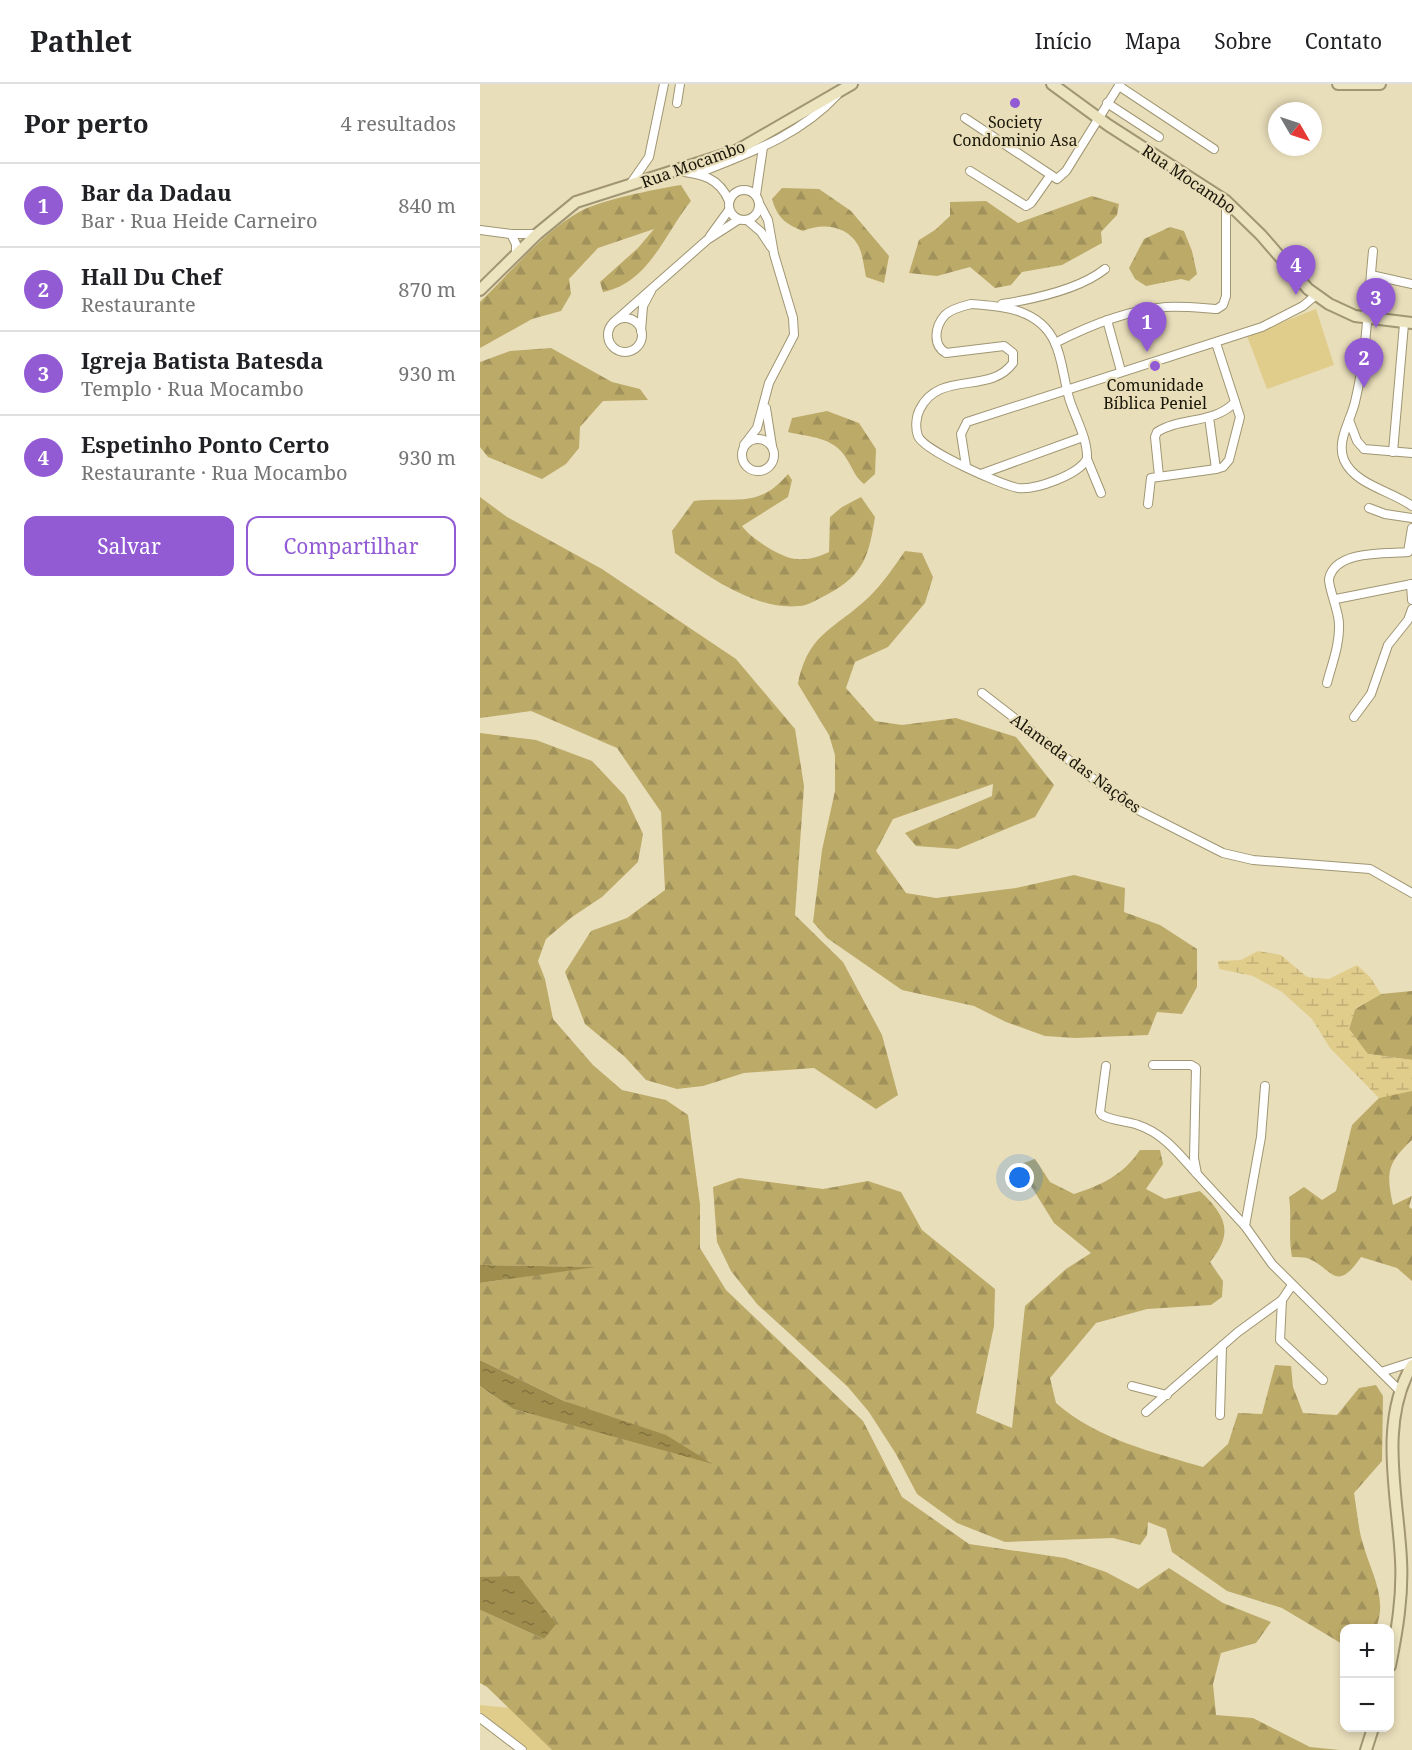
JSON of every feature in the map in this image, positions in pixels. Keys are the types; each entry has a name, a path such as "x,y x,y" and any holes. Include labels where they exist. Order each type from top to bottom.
{"main road":[{"name":"Rua Mocambo","path":"480,290 518,249 576,202 747,146 852,84"},
{"name":"Rua Mocambo","path":"1052,84 1099,118 1226,201 1316,296 1340,310 1366,319 1410,322"},
{"path":"1338,84 1380,84"},
{"path":"1394,1637 1401,1596 1401,1561 1392,1450 1399,1390 1412,1363"},
{"path":"1366,1750 1372,1732"}],"street":[{"path":"627,187 649,158 664,84"},
{"path":"677,104 680,84"},
{"path":"965,118 1052,177 1060,178 1119,85 1214,149"},
{"path":"699,173 763,147 818,116 842,90"},
{"path":"1107,103 1159,137"},
{"path":"651,290 642,306 640,342 633,350 617,350 608,337 614,322 707,240 738,220 747,220 758,212 757,199 763,147"},
{"path":"676,171 699,173 720,183 738,220"},
{"path":"970,171 1026,206 1052,177"},
{"path":"707,240 739,191 748,191 757,199 768,220 774,254 793,318 794,335 770,383 757,428 744,445 742,461 755,471 770,466 774,457 766,418 766,397"},
{"path":"1055,343 1107,320 1152,309 1218,309 1223,305 1226,297 1226,201"},
{"path":"747,220 761,232 774,254"},
{"path":"480,230 510,234 537,234"},
{"path":"510,234 518,249"},
{"path":"1373,251 1362,366 1342,444 1344,460 1362,478 1412,506"},
{"path":"1087,459 1079,468 1044,485 1028,488 1007,485 924,444 918,434 918,413 926,397 933,391 983,380 1011,367 1014,356 1004,346 946,352 940,348 936,339 937,329 946,314 971,304 995,305 1034,298 1087,281 1105,269"},
{"path":"1371,275 1412,284"},
{"path":"966,466 961,434 967,422 1262,327 1296,310 1316,296"},
{"path":"995,305 1030,315 1045,328 1055,343 1067,390 1083,437 1087,459 1101,494"},
{"path":"614,322 630,319 641,331"},
{"path":"1107,320 1120,371"},
{"path":"1393,452 1410,322"},
{"path":"1148,504 1150,479 1216,469 1223,467 1229,460 1240,417 1216,343"},
{"path":"1159,476 1155,437 1160,430 1209,417 1226,410 1235,402"},
{"path":"1209,417 1216,469"},
{"path":"1349,420 1359,445 1364,449 1412,453"},
{"path":"981,474 1083,437"},
{"path":"744,445 759,438 772,447"},
{"path":"1369,508 1385,514 1412,518"},
{"path":"1327,683 1338,641 1339,623 1336,599 1329,578 1345,562 1365,553 1406,552 1411,548 1412,528"},
{"path":"1336,599 1412,584 1412,600"},
{"path":"1354,717 1371,694 1388,645 1408,620 1412,609"},
{"name":"Alameda das Nações","path":"982,693 1113,794 1140,811 1223,853 1253,860 1370,869 1412,893"},
{"path":"1154,1065 1191,1065 1196,1068 1194,1158 1197,1174"},
{"path":"1106,1066 1100,1112 1102,1115 1135,1124 1154,1132 1171,1144 1245,1226 1260,1251 1399,1390"},
{"path":"1245,1226 1261,1137 1265,1086"},
{"path":"1146,1412 1222,1346 1282,1300 1293,1285"},
{"path":"1282,1300 1280,1340 1323,1380"},
{"path":"1220,1415 1222,1346"},
{"path":"1381,1372 1412,1363"},
{"path":"1132,1386 1167,1395"},
{"path":"480,1718 522,1750"}],"green space":[{"path":"681,185 691,201 654,255 632,278 619,287 603,292 600,282 638,248 654,229 598,248 569,279 571,294 561,311 532,319 480,348 480,302 552,231 579,212 600,203"},
{"path":"782,188 819,189 851,211 889,256 884,283 866,277 860,249 847,233 826,227 803,231 791,226 783,219 776,211 772,199"},
{"path":"1092,196 1119,204 1117,215 1101,232 1102,243 1062,265 1022,272 1011,285 995,288 970,267 937,276 909,273 919,240 935,230 950,216 950,202 986,201 1018,223"},
{"path":"1170,227 1184,231 1192,251 1197,274 1189,281 1181,279 1146,286 1135,279 1129,268 1144,239"},
{"path":"1316,309 1334,365 1267,389 1247,336"},
{"path":"551,348 612,382 640,389 648,400 603,401 580,427 579,448 566,464 542,479 488,457 480,447 480,362 510,351"},
{"path":"827,411 859,423 876,449 875,474 864,484 835,446 820,439 788,432 792,418"},
{"path":"788,474 792,480 788,497 742,526 759,542 784,556 797,559 813,558 829,552 830,517 842,507 861,497 875,517 870,542 863,563 840,587 803,606 766,603 733,590 675,553 672,531 694,501 756,497 766,493"},
{"path":"480,497 507,517 602,569 736,659 795,729 804,786 795,915 843,962 882,1035 898,1095 876,1109 814,1068 744,1073 703,1086 677,1089 646,1080 625,1057 585,1024 565,972 591,931 627,918 665,890 661,812 617,748 531,711 480,718"},
{"path":"905,551 922,553 933,577 925,603 888,647 855,662 846,688 875,721 902,725 956,718 1016,737 1054,785 1035,817 958,849 916,846 905,833 992,796 993,784 893,819 876,851 906,893 936,898 1016,888 1074,875 1125,888 1124,912 1160,925 1197,949 1197,987 1182,1014 1157,1012 1148,1035 1075,1038 1045,1036 1006,1022 974,1006 902,990 827,938 813,922 822,850 835,791 835,755 829,735 798,684 809,653 816,642 870,596"},
{"path":"480,733 536,740 592,761 625,796 643,834 638,862 602,897 572,917 546,939 538,961 545,979 553,1019 593,1065 622,1090 666,1100 688,1115 700,1204 700,1248 726,1290 863,1421 902,1497 969,1544 1065,1558 1106,1572 1138,1589 1169,1568 1223,1603 1271,1622 1256,1643 1221,1653 1213,1684 1216,1715 1253,1718 1310,1747 1340,1750 552,1750 487,1687 480,1683 480,1610 544,1639 480,1578 480,1386 513,1409 711,1462 564,1401 480,1360 480,1283 590,1267 480,1265"},
{"path":"1258,951 1281,955 1307,977 1329,979 1357,965 1370,977 1381,994 1355,1009 1349,1029 1368,1054 1412,1060 1412,1091 1379,1098 1330,1048 1312,1019 1282,992 1253,976 1219,969 1218,961 1241,960"},
{"path":"1412,991 1412,1060 1367,1054 1349,1029 1355,1009 1381,994"},
{"path":"1403,1090 1412,1091 1412,1140 1393,1162 1389,1185 1393,1205 1412,1196 1409,1207 1412,1209 1412,1281 1397,1268 1361,1257 1352,1268 1339,1276 1307,1258 1292,1257 1289,1197 1304,1187 1322,1200 1336,1191 1352,1125 1379,1098"},
{"path":"1140,1150 1160,1150 1163,1164 1146,1189 1165,1199 1200,1191 1216,1208 1224,1224 1224,1233 1218,1251 1210,1262 1223,1281 1222,1297 1211,1305 1147,1309 1096,1323 1050,1378 1056,1403 1089,1426 1107,1435 1145,1450 1203,1467 1228,1444 1238,1413 1262,1414 1275,1365 1291,1366 1293,1387 1303,1413 1337,1415 1359,1388 1376,1385 1383,1396 1382,1461 1354,1493 1361,1538 1377,1586 1379,1617 1377,1624 1340,1624 1340,1643 1282,1608 1227,1591 1172,1552 1166,1529 1148,1522 1147,1535 1140,1545 1113,1538 1005,1542 957,1523 917,1494 896,1454 869,1412 848,1387 757,1304 731,1271 717,1242 713,1187 739,1178 823,1189 868,1181 901,1192 922,1230 995,1289 994,1326 976,1413 1012,1428 1025,1306 1066,1269 1091,1253 1054,1223 1018,1165 1035,1159 1050,1182 1074,1194 1111,1178"},
{"path":"480,1705 510,1708 552,1750 528,1750 480,1712"}],"water":[{"path":"480,1265 596,1267 480,1283"},
{"path":"480,1360 564,1401 666,1435 713,1464 513,1409 480,1386"},
{"path":"519,1576 556,1624 544,1639 480,1610 480,1577"}],"place":[{"name":"Society Condominio Asa","path":"1015,103"},
{"name":"Espetinho Ponto Certo","path":"1296,295"},
{"name":"Igreja Batista Batesda","path":"1376,328"},
{"name":"Bar da Dadau","path":"1147,352"},
{"name":"Comunidade Bíblica Peniel","path":"1155,366"},
{"name":"Hall Du Chef","path":"1364,388"}]}
